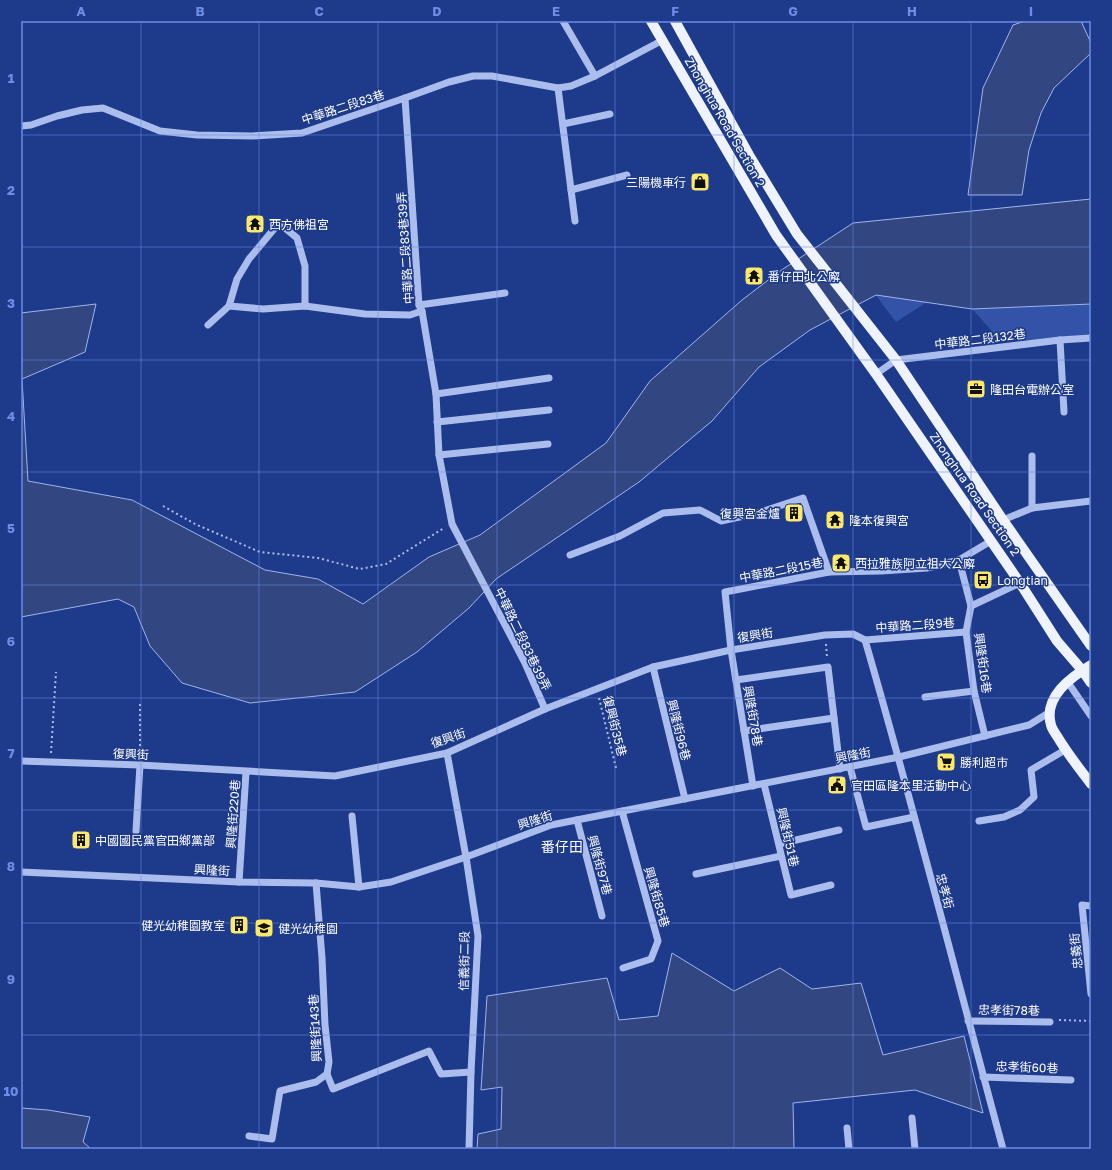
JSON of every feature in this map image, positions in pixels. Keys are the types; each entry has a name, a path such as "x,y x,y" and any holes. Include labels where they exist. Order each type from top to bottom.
{"main road":[{"name":"Zhonghua Road Section 2","path":"651,21 776,235 876,374 1020,583 1057,641 1087,668 1091,683"},
{"name":"Zhonghua Road Section 2","path":"675,21 749,155 797,234 896,360 1003,520 1091,646"},
{"path":"1087,668 1061,688 1052,703 1050,712 1051,725 1065,750 1091,784"}],"street":[{"path":"563,21 595,76"},
{"name":"中華路二段83巷","path":"21,126 32,125 57,116 82,110 103,108 160,131 197,135 259,136 302,132 449,82 473,76 492,76 558,88 571,86 595,76 663,40"},
{"path":"558,88 574,220"},
{"name":"中華路二段83巷39弄","path":"405,98 420,308 436,394 440,455 452,524 525,663 545,709"},
{"path":"563,124 610,114"},
{"path":"571,190 627,175"},
{"path":"208,325 229,306 237,279 249,259 279,223 297,238 305,266 305,306"},
{"path":"229,306 263,309 305,306 364,314 410,315 420,308 505,293"},
{"name":"中華路二段132巷","path":"876,374 896,360 1060,340 1091,338"},
{"path":"1060,340 1064,412"},
{"path":"436,394 549,378"},
{"path":"437,422 549,410"},
{"path":"440,455 548,444"},
{"path":"1032,456 1032,508"},
{"path":"570,555 620,536 664,513 700,510 720,521 758,513 803,498 829,572"},
{"path":"1003,520 1032,508 1091,501"},
{"path":"959,560 991,541"},
{"name":"中華路二段15巷","path":"725,592 829,572 927,568 959,560"},
{"name":"興隆街16巷","path":"959,560 971,606 966,632 974,691 985,736"},
{"path":"971,606 1020,583"},
{"name":"興隆街78巷","path":"725,592 731,650 754,786"},
{"name":"中華路二段9巷","path":"865,640 966,632"},
{"name":"復興街","path":"21,761 140,765 335,776 447,753 545,709 652,667 731,650 825,635 853,634 865,640"},
{"name":"忠孝街","path":"865,640 899,758 1003,1149"},
{"name":"興隆街96巷","path":"652,667 685,799"},
{"path":"736,680 828,667 840,769"},
{"path":"1068,682 1091,716"},
{"path":"926,697 974,691"},
{"name":"興隆街","path":"21,872 239,882 316,883 359,887 391,882 466,857 551,825 899,758 1029,725 1050,712"},
{"path":"744,731 834,718"},
{"path":"979,822 1004,817 1020,810 1034,797 1031,770 1065,750"},
{"name":"信義街二段","path":"447,753 466,857 478,936 471,1072 469,1149"},
{"path":"136,831 140,765"},
{"path":"850,767 866,827 914,817"},
{"name":"興隆街220巷","path":"239,882 246,772"},
{"name":"興隆街51巷","path":"764,784 791,895 831,885"},
{"name":"興隆街85巷","path":"622,811 658,941 651,959 623,968"},
{"path":"352,816 359,887"},
{"name":"興隆街97巷","path":"577,820 602,916"},
{"path":"779,844 839,830"},
{"path":"696,874 781,856"},
{"name":"興隆街143巷","path":"249,1136 272,1139 280,1091 316,1082 327,1074 330,1062 325,1025 322,958 316,883"},
{"name":"忠義街","path":"1091,906 1082,905 1091,994"},
{"name":"忠孝街78巷","path":"968,1021 1050,1022"},
{"path":"327,1074 333,1089 430,1051 441,1074 471,1072"},
{"name":"忠孝街60巷","path":"983,1077 1071,1080"},
{"path":"912,1118 915,1149"},
{"path":"847,1128 849,1149"}],"path":[{"path":"163,506 195,524 260,552 318,558 360,569 386,564 452,524"},
{"path":"825,635 828,667"},
{"path":"50,762 56,672"},
{"name":"復興街35巷","path":"597,689 616,768"},
{"path":"140,704 140,765"},
{"path":"1050,1022 1055,1020 1091,1021"}],"shaded area":[{"path":"1025,21 1081,21 1091,43 1091,53 1054,88 1041,113 1029,150 1022,195 968,195 983,88 1013,25"},
{"path":"1091,199 1091,304 972,309 876,295 810,330 759,367 712,421 639,482 496,579 469,608 417,652 355,692 250,703 182,683 150,646 134,607 118,599 21,617 21,313 96,304 85,352 22,379 28,481 132,500 265,570 318,579 363,604 429,557 480,535 606,443 650,381 742,300 780,271 853,223"},
{"path":"1091,220 1091,338 1060,340 1000,340 972,309 927,302 896,322 847,257 853,223"},
{"path":"672,953 734,991 780,968 812,989 861,983 883,1055 964,1036 983,1113 915,1090 793,1103 794,1149 477,1149 478,1134 501,1129 502,1087 481,1090 487,996 607,978 619,1020 658,1016"},
{"path":"21,1108 48,1110 90,1117 83,1142 91,1149 21,1149"}],"place":[{"name":"三陽機車行","path":"700,182"},
{"name":"西方佛祖宮","path":"255,224"},
{"name":"番仔田北公廨","path":"754,276"},
{"name":"隆田台電辦公室","path":"976,389"},
{"name":"復興宮金爐","path":"794,513"},
{"name":"隆本復興宮","path":"835,520"},
{"name":"西拉雅族阿立祖大公廨","path":"841,563"},
{"name":"Longtian","path":"983,580"},
{"name":"勝利超市","path":"946,762"},
{"name":"官田區隆本里活動中心","path":"837,785"},
{"name":"中國國民黨官田鄉黨部","path":"81,840"},
{"name":"健光幼稚園教室","path":"239,925"},
{"name":"健光幼稚園","path":"264,928"}],"district":[{"name":"番仔田","path":"562,846"}]}
